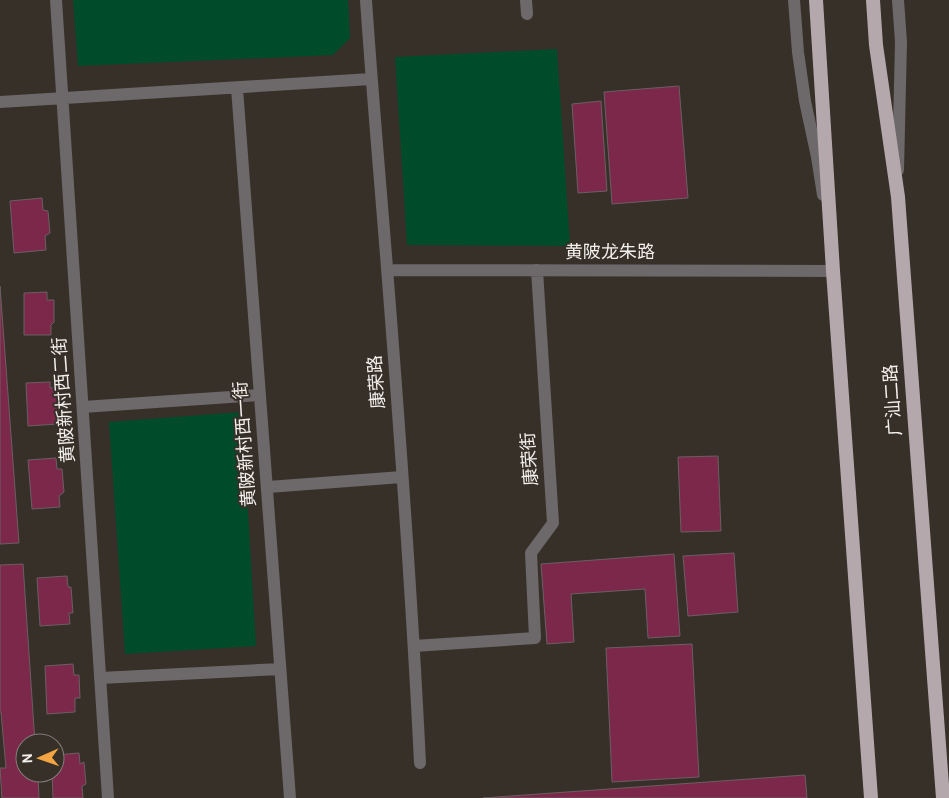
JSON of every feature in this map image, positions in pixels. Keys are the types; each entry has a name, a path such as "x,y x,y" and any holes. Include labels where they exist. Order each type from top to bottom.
{"highway":[{"path":"816,0 871,798"},
{"name":"广汕二路","path":"873,0 876,45 898,197 943,798"}],"street":[{"name":"黄陂新村西二街","path":"56,0 108,798"},
{"name":"康荣路","path":"366,0 414,646 420,763"},
{"path":"526,0 527,14"},
{"path":"794,0 798,52 805,102 817,157 834,271"},
{"path":"898,0 901,42 898,197"},
{"path":"0,102 371,79"},
{"name":"黄陂新村西一街","path":"237,88 290,798"},
{"name":"黄陂龙朱路","path":"387,270 834,271"},
{"name":"康荣街","path":"414,646 535,638 531,552 553,523 537,270"},
{"path":"83,407 260,395"},
{"path":"268,487 402,477"},
{"path":"100,678 280,668"}],"green space":[{"path":"73,0 348,0 350,38 333,55 78,66"},
{"path":"557,49 570,246 407,245 395,57"},
{"path":"242,412 256,646 125,654 109,422"}],"building":[{"path":"679,86 688,198 612,204 604,92"},
{"path":"601,101 607,191 578,193 572,104"},
{"path":"42,198 43,210 48,211 50,233 45,236 46,250 14,253 10,201"},
{"path":"0,286 19,543 0,544"},
{"path":"47,292 47,300 54,300 54,322 51,325 51,335 24,335 24,293"},
{"path":"50,382 50,388 58,387 59,412 56,414 57,424 28,426 26,383"},
{"path":"718,456 721,531 681,532 678,457"},
{"path":"56,458 57,469 62,469 64,492 59,496 60,507 32,509 28,460"},
{"path":"734,553 738,612 688,616 683,556"},
{"path":"674,554 680,636 648,638 645,589 571,594 574,642 547,644 541,564"},
{"path":"23,564 34,733 15,733 15,783 38,783 39,798 2,798 0,768 6,768 0,712 0,565"},
{"path":"67,576 68,587 71,587 73,613 69,613 70,624 40,626 37,578"},
{"path":"692,644 699,777 612,782 606,648"},
{"path":"73,664 74,675 79,675 80,698 75,698 75,712 47,714 45,666"},
{"path":"79,753 80,764 84,762 86,784 82,786 83,798 53,798 52,783 65,783 65,754"},
{"path":"805,775 807,798 483,798"}]}
